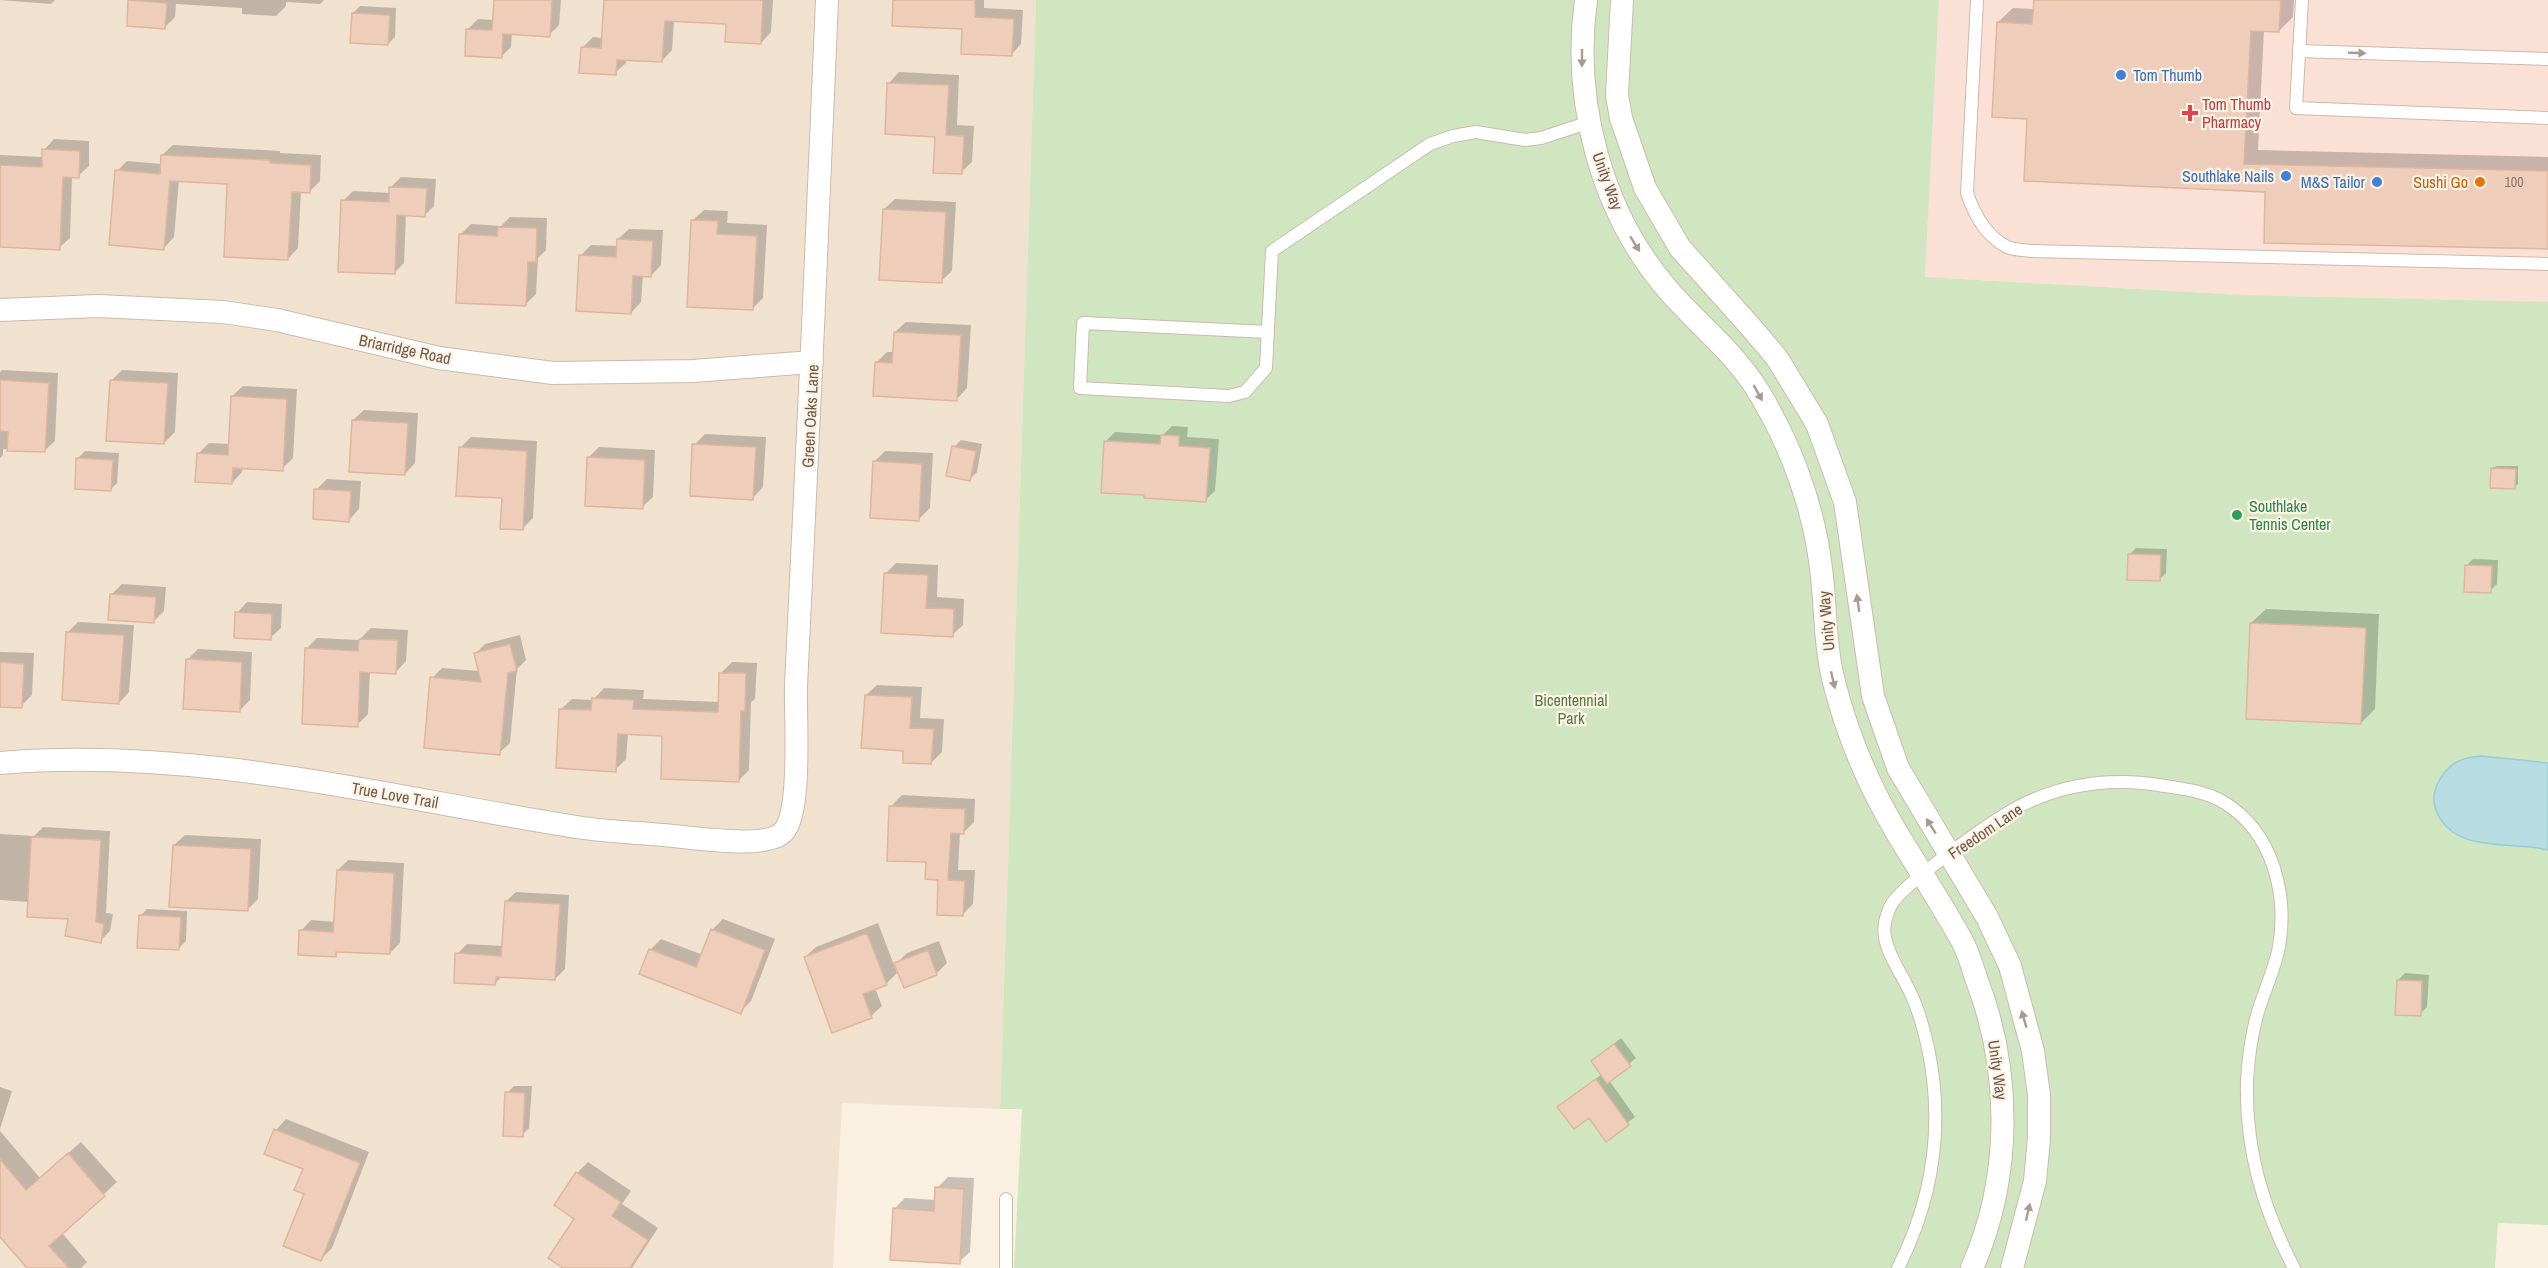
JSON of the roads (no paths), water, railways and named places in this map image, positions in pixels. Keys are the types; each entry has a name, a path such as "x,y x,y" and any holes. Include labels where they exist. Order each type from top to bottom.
{"street":[{"name":"Green Oaks Lane","path":"786,830 794,805 796,693 826,0"},
{"name":"Unity Way","path":"1586,0 1581,61 1588,123 1611,196 1628,234 1648,266 1753,383 1779,430 1796,468 1809,506 1818,547 1826,644 1835,686 1869,780 1894,829 1963,942 1987,1004 2003,1099 2002,1146 1995,1196 1984,1241 1972,1268"},
{"name":"Unity Way","path":"1622,0 1617,85 1621,118 1645,188 1666,227 1701,274 1777,358 1817,424 1845,502 1873,696 1898,768 1987,917 2010,966 2033,1051 2039,1095 2039,1138 2035,1181 2012,1268"},
{"path":"1588,123 1621,118"},
{"name":"Briarridge Road","path":"0,310 98,306 223,312 277,320 438,358 553,373 693,371 812,362"},
{"name":"True Love Trail","path":"0,763 90,759 261,772 588,828 730,841 773,839 786,830"}],"lane":[{"path":"1977,0 1967,193 1974,214 1991,235 2008,248 2031,251 2548,264"},
{"path":"2302,0 2296,108 2548,118"},
{"path":"2299,51 2548,59"},
{"path":"1268,332 1083,323 1080,388 1229,396 1245,392 1266,368 1268,332 1272,251 1430,144 1453,136 1476,132 1525,140 1541,138 1588,123"},
{"name":"Freedom Lane","path":"1898,1268 1915,1234 1923,1208 1934,1143 1935,1112 1933,1077 1925,1037 1911,994 1885,940 1884,921 1892,902 1922,874 2007,813 2040,795 2070,787 2130,782 2194,791 2223,801 2244,818 2262,839 2280,890 2282,921 2278,951 2256,1019 2247,1083 2253,1164 2262,1197 2277,1235 2294,1268"},
{"path":"1006,1199 1006,1268"}],"water":[{"path":"2482,756 2548,763 2548,850 2469,840 2455,834 2444,824 2434,802 2435,791 2440,779 2448,768 2458,762"}],"place":[{"name":"Tom Thumb","path":"2121,75"},
{"name":"Tom Thumb Pharmacy","path":"2190,113"},
{"name":"Southlake Nails","path":"2286,176"},
{"name":"M&S Tailor","path":"2377,182"},
{"name":"Sushi Go","path":"2480,182"},
{"name":"Southlake Tennis Center","path":"2237,515"}],"park label":[{"name":"Bicentennial Park","path":"1571,709"}]}
